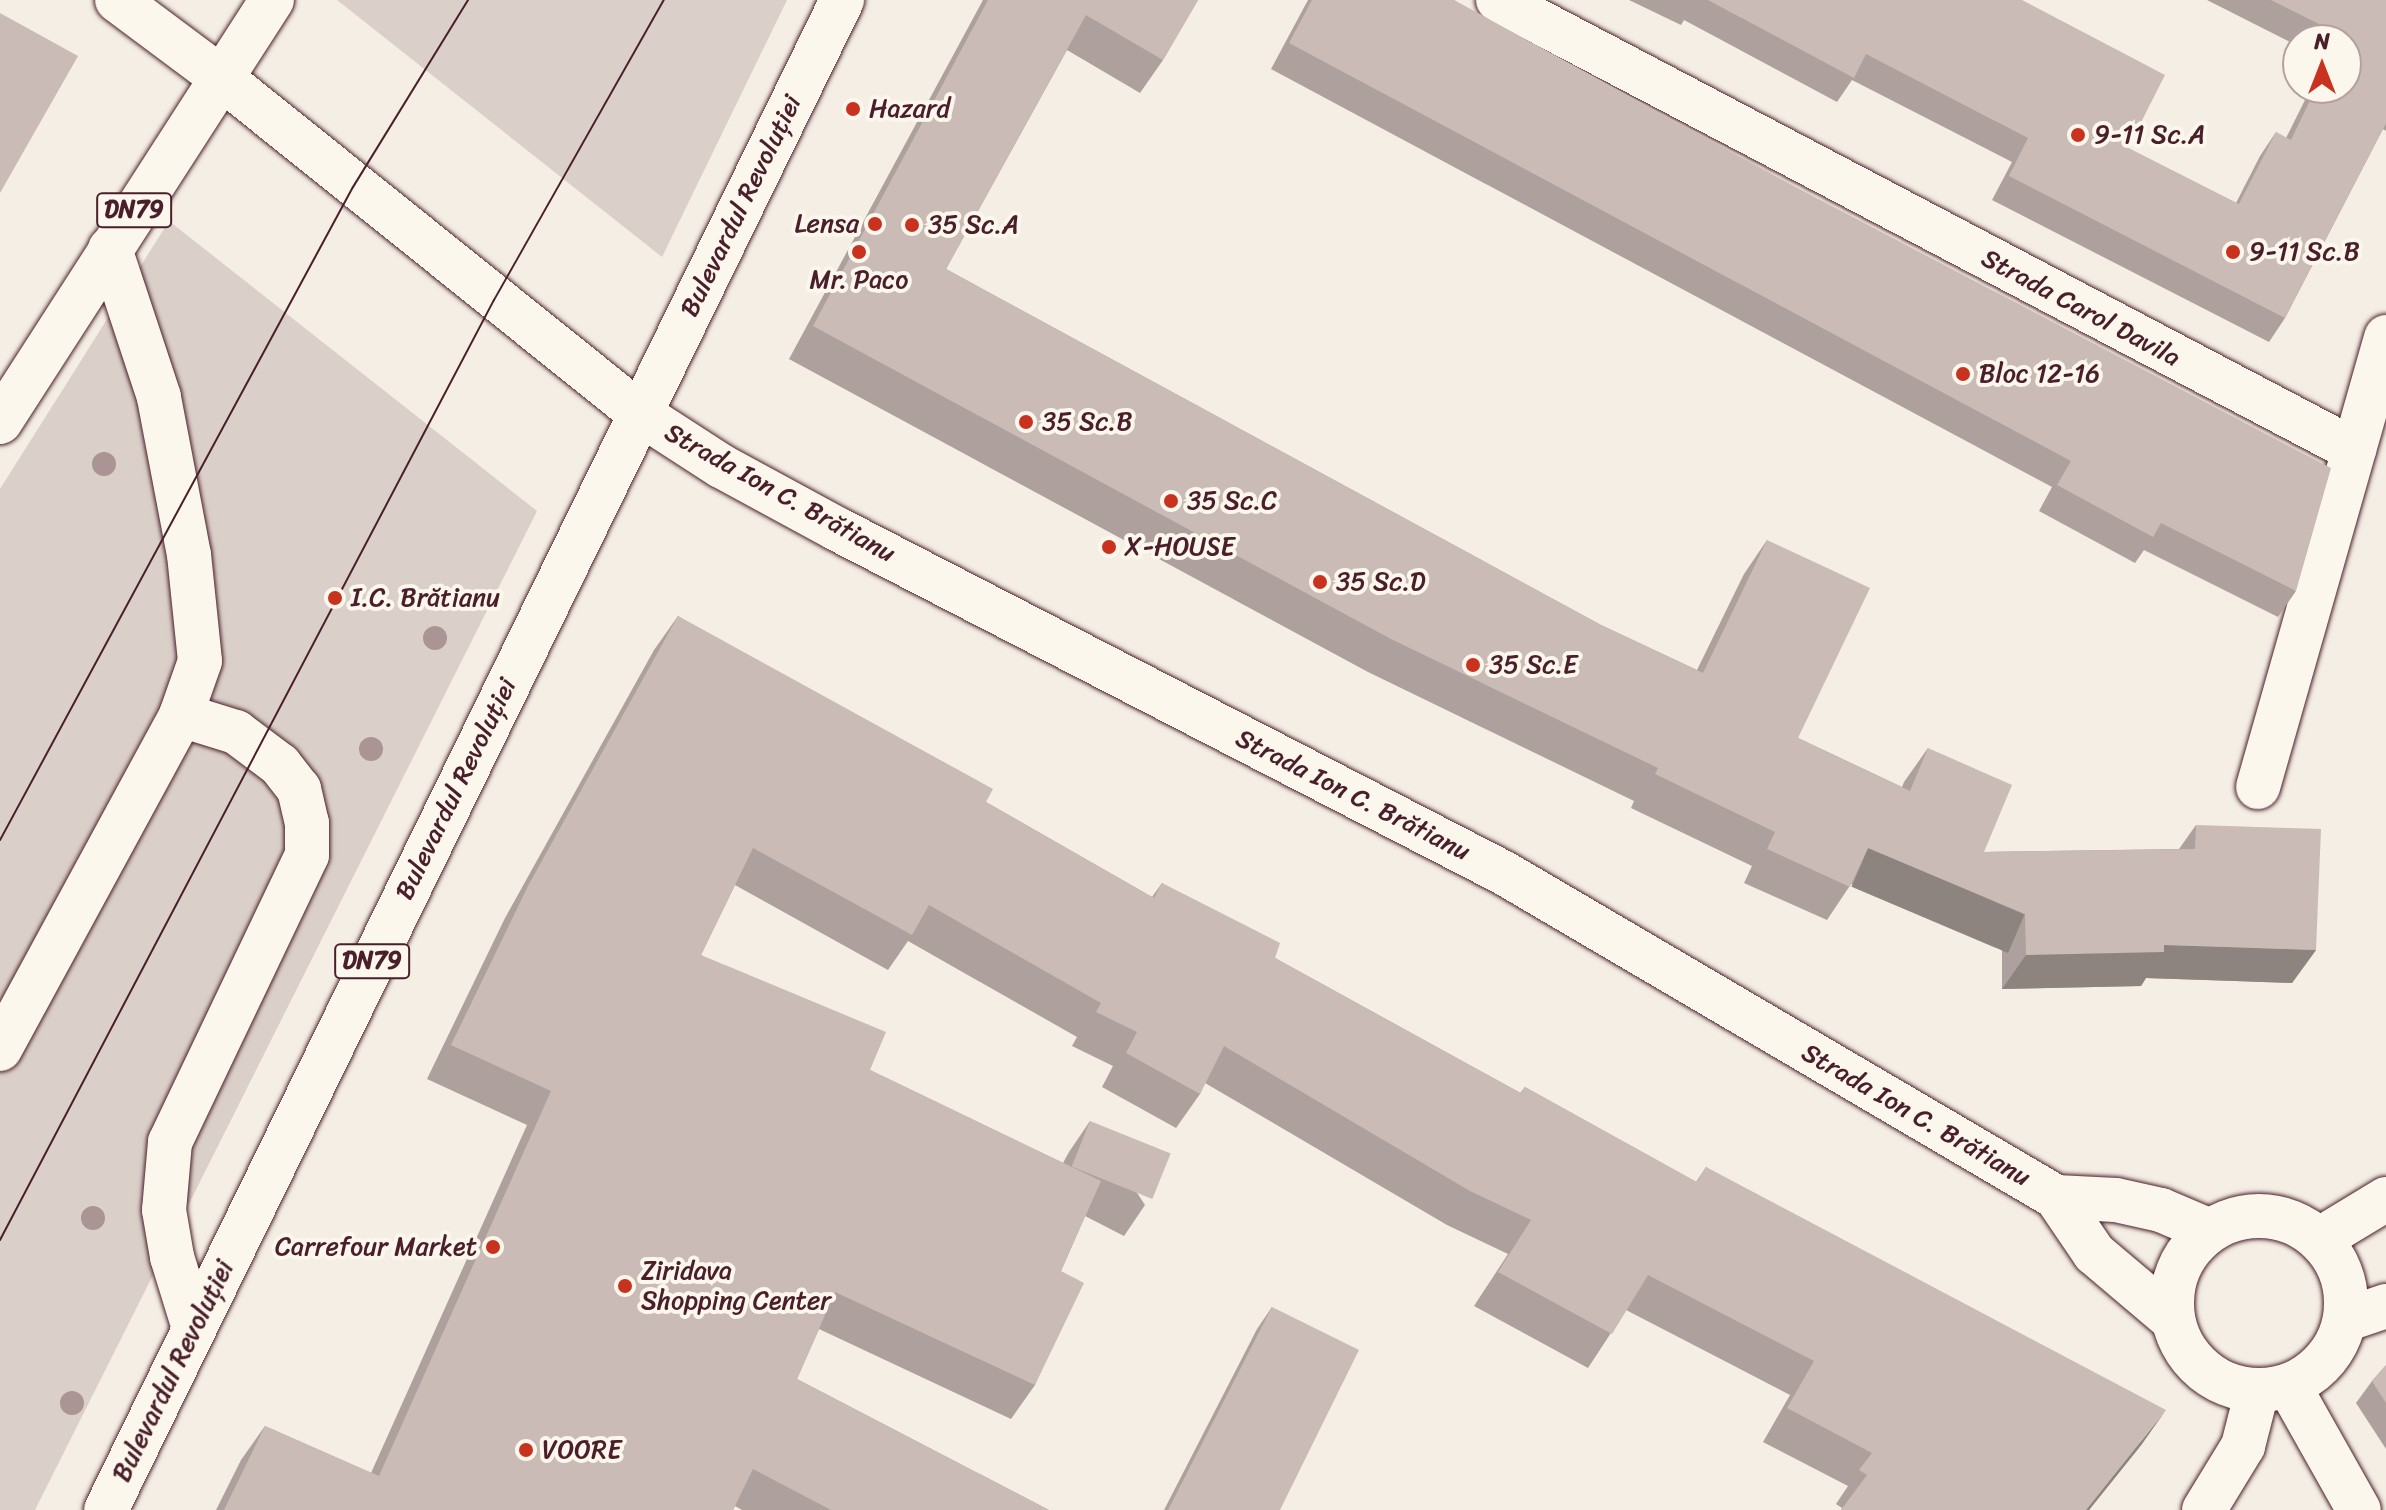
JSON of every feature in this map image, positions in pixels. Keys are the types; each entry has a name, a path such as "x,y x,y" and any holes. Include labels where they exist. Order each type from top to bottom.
{"main road":[{"path":"117,0 219,76 639,413"},
{"name":"DN79","path":"0,422 219,76 272,0"},
{"name":"Bulevardul Revoluției","path":"106,1510 842,0"},
{"name":"Strada Carol Davila","path":"1498,0 2354,450"},
{"path":"0,1049 181,715 200,661 189,555 159,397 110,249"},
{"path":"2258,787 2386,337"},
{"name":"Strada Ion C. Brătianu","path":"639,413 721,466 837,529 1504,873 2056,1197 2094,1253 2172,1319"},
{"path":"181,715 236,732 280,765 299,789 307,823 307,855 170,1142 164,1210 172,1257 194,1328"},
{"name":"Strada Ion C. Brătianu","path":"2056,1197 2116,1200 2161,1210 2208,1230"},
{"path":"2326,1246 2386,1199"},
{"path":"2204,1510 2243,1446 2273,1388 2326,1360 2345,1320 2345,1286 2326,1246 2286,1218 2245,1215 2208,1230 2185,1254 2172,1285 2172,1319 2187,1356 2218,1381 2273,1388 2359,1510"},
{"path":"2326,1246 2386,1233"},
{"path":"2345,1320 2386,1306"}],"shaded area":[{"path":"337,0 787,0 662,257"},
{"path":"169,221 537,511 35,1510 0,1510 0,489"}],"building":[{"path":"988,0 1198,0 1163,60 1086,15 946,269 1601,625 1703,673 1767,540 1870,588 1798,738 1910,791 1928,748 2012,785 1984,852 2195,849 2196,825 2321,829 2316,950 2164,945 2164,952 2026,955 2025,914 1868,848 1850,887 1767,849 1775,832 1655,774 1658,768 1391,639 813,326"},
{"path":"1312,0 1454,0 1790,184 2331,468 2296,591 2161,523 2153,537 2057,485 2071,461 1289,43"},
{"path":"1708,0 2022,0 2165,75 2128,148 2239,204 2276,132 2291,140 2308,104 2362,104 2362,24 2319,24 2271,0 2386,0 2386,123 2285,318 2009,176 2028,138 1866,54 1854,78"},
{"path":"0,13 78,56 0,193"},
{"path":"678,616 993,789 986,802 1154,898 1162,883 1280,943 1275,958 1521,1093 1525,1087 1697,1182 1706,1167 2166,1410 2086,1510 1841,1510 1867,1475 1859,1470 1872,1453 1787,1408 1814,1361 1648,1275 1612,1334 1498,1272 1531,1220 1470,1191 1224,1046 1200,1094 1126,1053 1137,1032 1096,1012 1101,1003 929,905 912,935 753,848 701,955 886,1032 870,1070 1101,1181 1061,1271 1084,1283 1035,1385 835,1292 797,1379 1049,1510 831,1510 753,1469 733,1510 224,1510 265,1426 379,1476 551,1091 451,1045 529,884"},
{"path":"1090,1121 1171,1154 1152,1199 1072,1166"},
{"path":"1272,1307 1359,1350 1280,1510 1168,1510"},
{"path":"2386,1365 2386,1403 2372,1381"}],"tram line":[{"path":"0,840 353,187 468,0"},
{"path":"0,1240 494,300 664,0"}],"place":[{"name":"Hazard","path":"853,109"},
{"name":"9-11 Sc.A","path":"2078,135"},
{"name":"Lensa","path":"875,224"},
{"name":"35 Sc.A","path":"912,225"},
{"name":"Mr. Paco","path":"859,252"},
{"name":"9-11 Sc.B","path":"2233,252"},
{"name":"Bloc 12-16","path":"1963,374"},
{"name":"35 Sc.B","path":"1026,422"},
{"name":"35 Sc.C","path":"1171,501"},
{"name":"X-HOUSE","path":"1109,547"},
{"name":"35 Sc.D","path":"1320,582"},
{"name":"I.C. Brătianu","path":"335,598"},
{"name":"35 Sc.E","path":"1473,665"},
{"name":"Carrefour Market","path":"493,1247"},
{"name":"Ziridava Shopping Center","path":"625,1286"},
{"name":"VOORE","path":"526,1450"}]}
